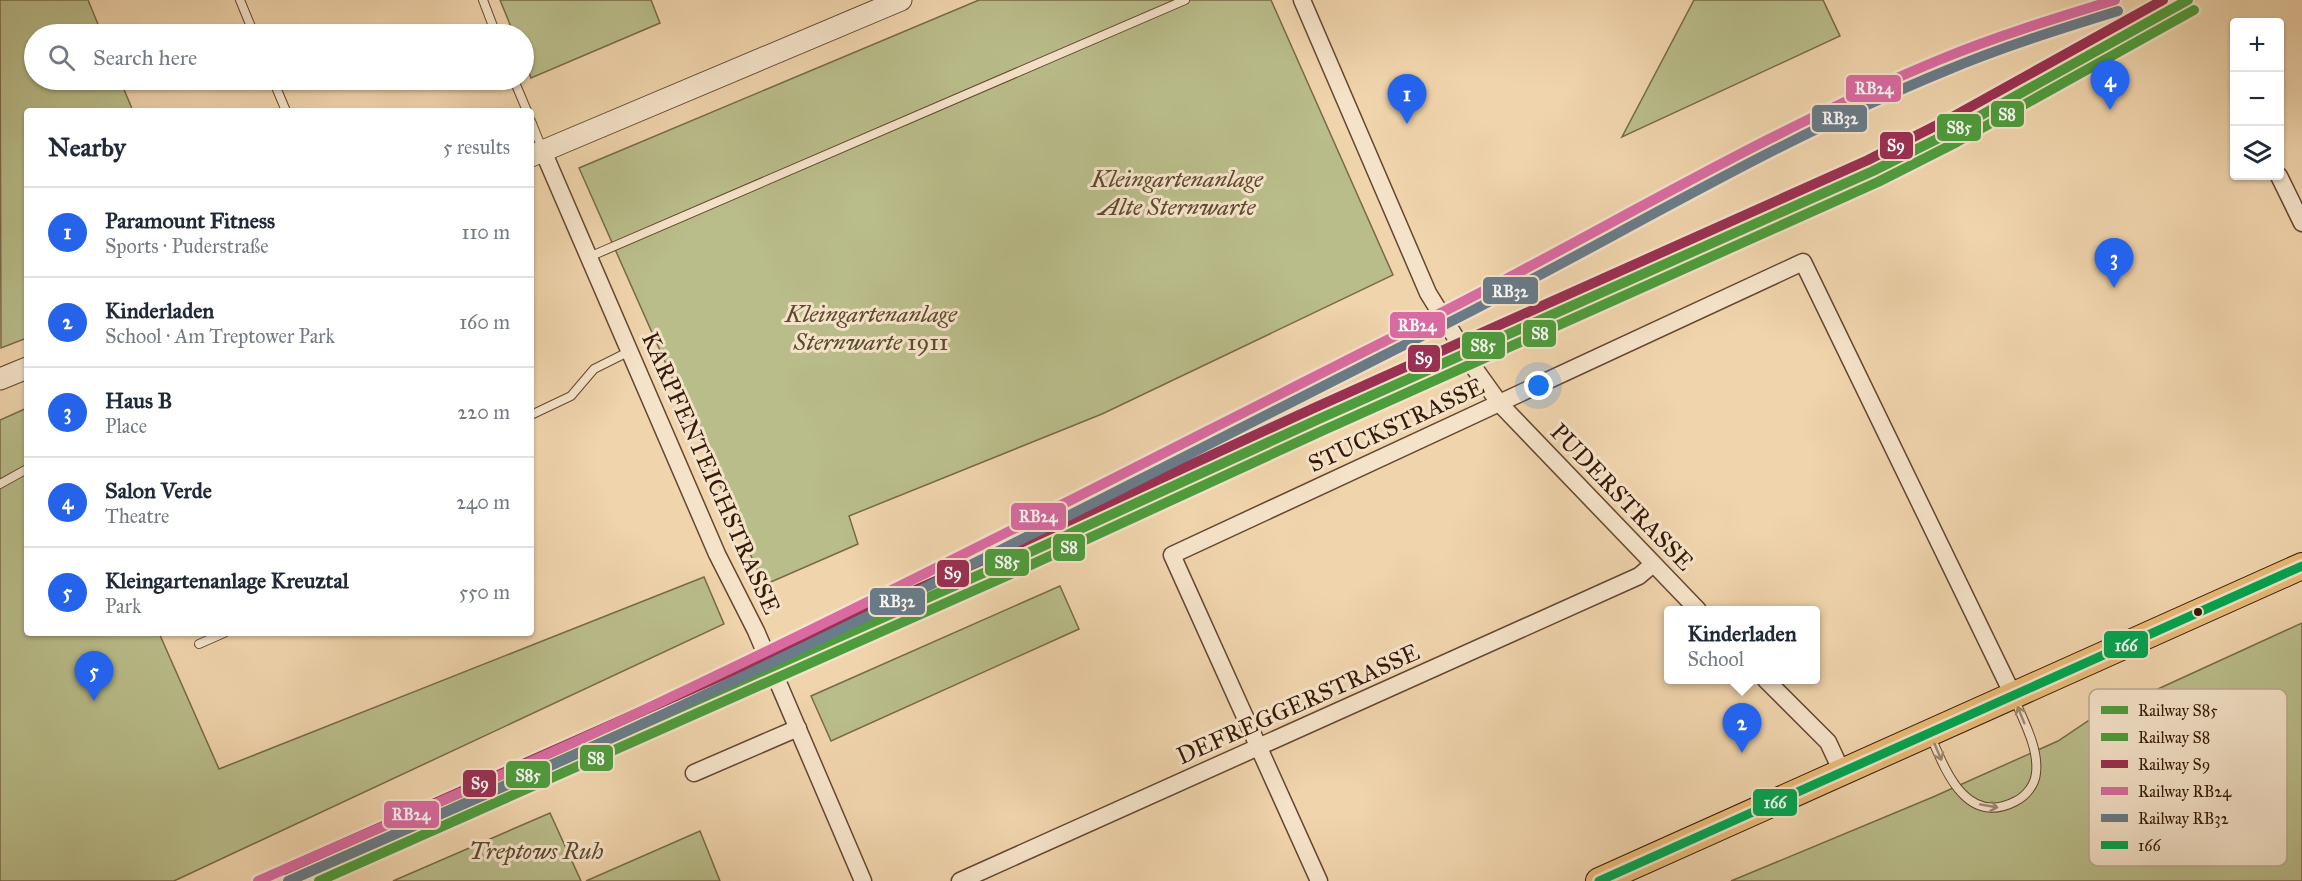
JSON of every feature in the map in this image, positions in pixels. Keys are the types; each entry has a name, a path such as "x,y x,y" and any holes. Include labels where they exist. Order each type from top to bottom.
{"main road":[{"path":"1599,881 2302,566"}],"street":[{"path":"537,153 901,0"},
{"name":"PUDERSTRASSE","path":"1302,0 1428,293 1475,369 1500,404 1652,565 1694,606"},
{"name":"KARPFENTEICHSTRASSE","path":"537,153 590,256 717,554 741,598 864,881"},
{"path":"2281,180 2302,223"},
{"name":"STUCKSTRASSE","path":"1259,748 1172,555 1803,261 2013,695"},
{"path":"0,379 24,369"},
{"name":"DEFREGGERSTRASSE","path":"960,881 1639,576 1652,565"},
{"path":"1770,684 1828,742 1842,772"},
{"path":"694,773 798,728"},
{"path":"1259,748 1319,881"}],"lane":[{"path":"240,0 250,24"},
{"path":"483,0 492,24"},
{"path":"590,256 1185,0"},
{"path":"277,90 285,108"},
{"path":"518,90 526,108"},
{"path":"534,137 537,153"},
{"path":"534,414 572,396 594,369 609,359 630,351"},
{"path":"0,484 24,471"},
{"path":"199,644 217,636"},
{"path":"1930,733 1946,771 1962,794 1988,808 2010,804 2022,798 2032,787 2037,772 2032,744 2013,695"}],"green space":[{"path":"0,0 88,0 98,24 24,24 24,90 124,90 132,108 24,108 24,339 1,348"},
{"path":"500,0 651,0 660,23 534,77 534,24 510,24"},
{"path":"979,0 1271,0 1393,275 1102,414 849,516 858,544 764,585 579,168"},
{"path":"1694,0 1823,0 1840,36 1622,137"},
{"path":"24,409 24,636 160,636 219,769 704,577 724,624 174,881 0,881 0,420"},
{"path":"1060,586 1079,629 831,741 811,696"},
{"path":"2302,623 2302,881 1731,881 1933,797 2058,741 2089,721 2089,866 2287,866 2287,689 2158,689"},
{"name":"Treptows Ruh","path":"550,813 581,881 393,881"},
{"name":"Treptows Ruh","path":"700,831 720,881 586,881"}],"rail line":[{"name":"RB24","path":"258,881 598,732 841,615 1423,322 1742,153 1872,89 1983,43 2115,0"},
{"name":"S9","path":"284,870 1001,552 1314,408 1868,160 1945,121 2163,0"},
{"name":"S85","path":"289,881 1006,563 1319,419 1873,171 1951,132 2188,0"},
{"name":"S8","path":"319,881 1011,574 1324,430 1878,182 1957,142 2194,10"},
{"name":"RB32","path":"288,881 598,744 842,629 1499,296 1751,162 1880,99 1966,62 2118,11"}],"transit line":[{"name":"166","path":"1599,881 2302,566"}],"place":[{"name":"Salon Verde","path":"2110,110"},
{"name":"Paramount Fitness","path":"1407,124"},
{"name":"Haus B","path":"2114,288"},
{"name":"Kleingartenanlage Kreuztal","path":"94,701"},
{"name":"Kinderladen","path":"1742,753"}],"park label":[{"name":"Kleingartenanlage Alte Sternwarte","path":"1177,193"},
{"name":"Kleingartenanlage Sternwarte 1911","path":"871,328"}]}
